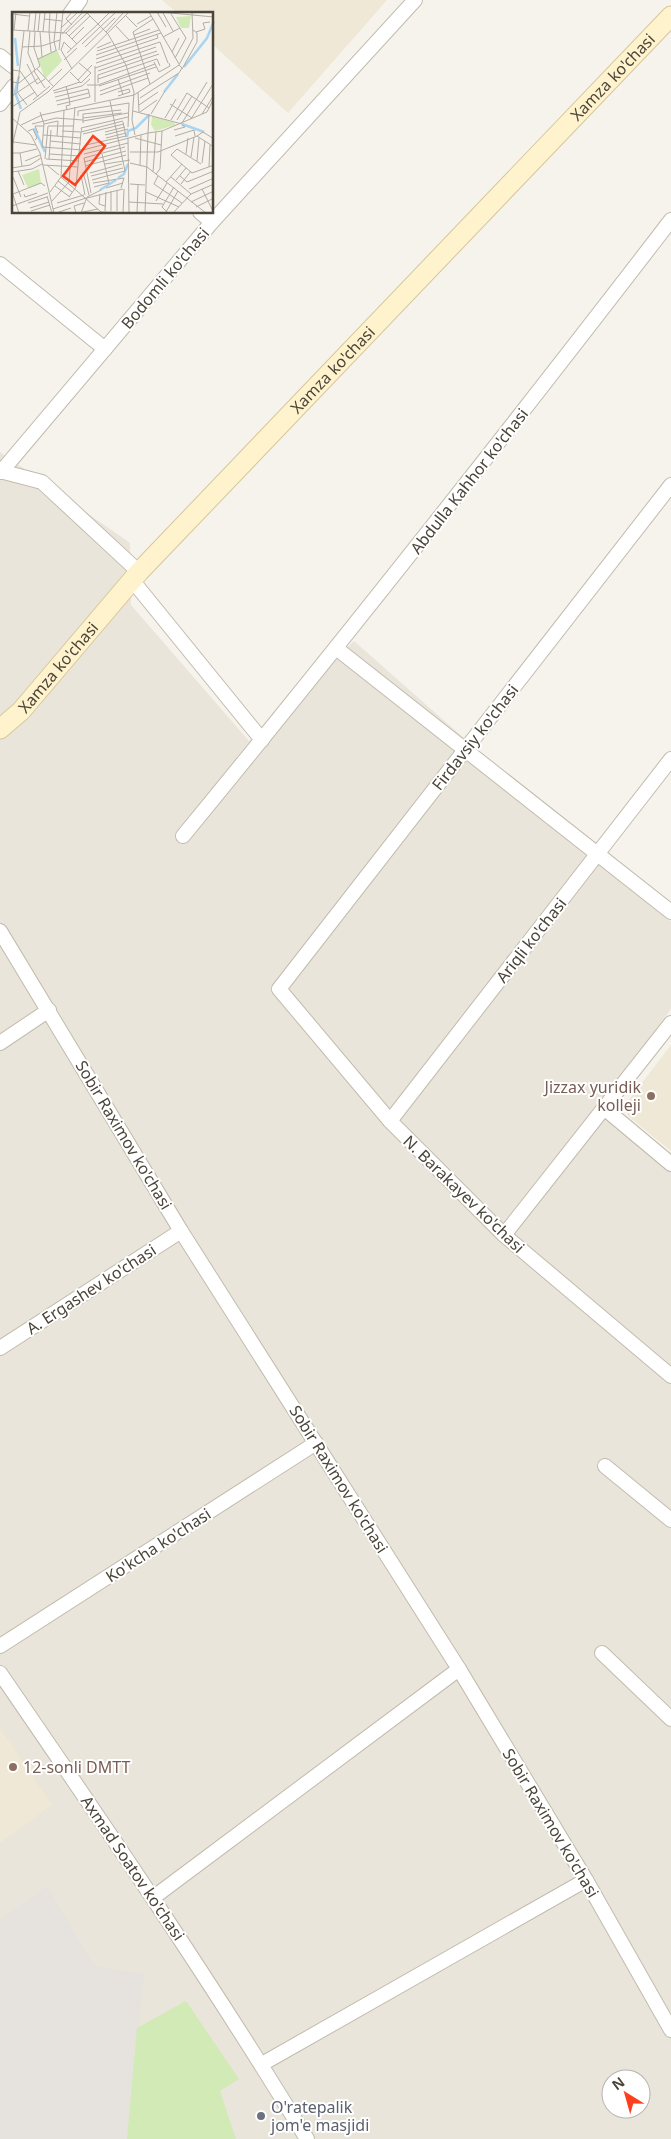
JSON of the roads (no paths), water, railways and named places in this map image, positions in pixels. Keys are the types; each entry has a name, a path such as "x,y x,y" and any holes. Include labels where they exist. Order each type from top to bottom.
{"main road":[{"name":"Xamza ko'chasi","path":"0,729 21,711 136,576 671,16"}],"street":[{"path":"71,12 80,0"},
{"name":"Bodomli ko'chasi","path":"1,472 212,222 415,0"},
{"path":"0,56 12,65"},
{"path":"0,104 12,89"},
{"path":"202,214 212,222"},
{"name":"Abdulla Kahhor ko'chasi","path":"182,836 262,740 488,458 671,220"},
{"path":"0,264 105,349"},
{"path":"1,472 42,482 136,576 262,740"},
{"name":"Firdavsiy ko'chasi","path":"279,989 671,485"},
{"path":"336,648 671,912"},
{"name":"Ariqli ko'chasi","path":"390,1121 671,759"},
{"name":"Sobir Raximov ko'chasi","path":"0,931 181,1230 459,1669 586,1880 671,2030"},
{"name":"N. Barakayev ko'chasi","path":"279,989 390,1121 504,1235 671,1376"},
{"path":"0,1043 49,1010"},
{"path":"504,1235 671,1023"},
{"path":"604,1108 671,1164"},
{"name":"A. Ergashev ko'chasi","path":"0,1348 181,1230"},
{"name":"Ko'kcha ko'chasi","path":"0,1646 316,1443"},
{"path":"605,1466 671,1520"},
{"path":"602,1653 671,1719"},
{"path":"154,1897 459,1669"},
{"name":"Axmad Soatov ko'chasi","path":"0,1673 154,1897 262,2064 307,2139"},
{"path":"262,2064 586,1880"}],"place":[{"name":"Jizzax yuridik kolleji","path":"651,1096"},
{"name":"12-sonli DMTT","path":"13,1767"},
{"name":"O'ratepalik jom'e masjidi","path":"261,2116"}]}
